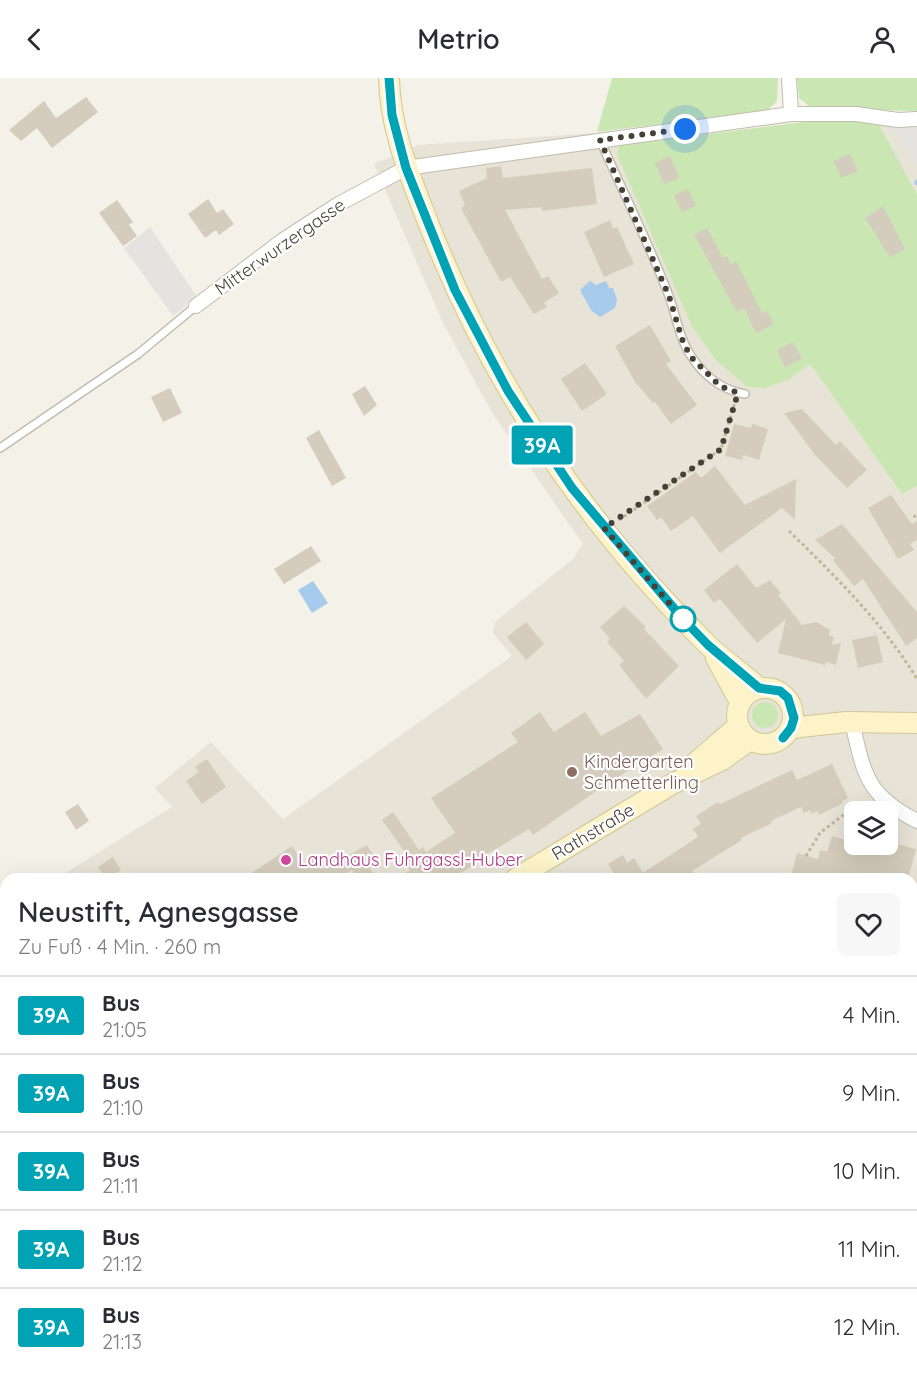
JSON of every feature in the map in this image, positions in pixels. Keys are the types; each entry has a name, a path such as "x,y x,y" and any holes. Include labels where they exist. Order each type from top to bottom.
{"street":[{"path":"389,78 392,115 406,168 455,290 494,367 546,452 604,528 708,645 759,688 780,691 792,707 849,722"},
{"path":"789,78 791,114"},
{"name":"Mitterwurzergasse","path":"196,306 283,240 337,205 406,168 791,114 856,114 898,120 917,119"},
{"path":"708,645 729,678 740,702"},
{"path":"759,688 748,693 740,702 736,714 744,733 761,744 773,743 783,738 791,728 792,707"},
{"path":"849,722 863,772 876,794 895,810 917,821"},
{"path":"791,728 849,722 917,723"},
{"name":"Rathstraße","path":"525,873 672,784 699,772 744,733"}],"lane":[{"path":"600,140 669,296 682,339 690,356 720,386 742,393"},
{"name":"Mitterwurzergasse","path":"0,448 138,354 196,306"}],"path":[{"path":"604,528 721,449 742,393"},
{"path":"914,515 917,520"},
{"path":"789,531 872,616 898,649 917,679"},
{"path":"806,856 820,833 842,816 864,805 876,794"}],"shaded area":[{"path":"917,111 917,194 878,123"},
{"path":"891,125 917,127 917,165"},
{"path":"594,133 619,145 617,155 692,327 715,359 765,388 788,380 810,364 902,494 917,486 917,873 66,873 172,807 155,788 211,742 283,819 512,656 493,633 495,622 573,559 583,544 493,414 443,323 374,164 419,145"},
{"path":"150,227 197,297 173,316 124,248"}],"green space":[{"path":"612,78 778,78 777,101 767,111 597,132"},
{"path":"797,78 917,78 917,111 812,108 799,98"},
{"path":"873,119 878,123 917,194 917,486 902,494 810,364 788,380 765,388 747,387 715,359 692,327 617,155 619,145 819,120"},
{"path":"765,702 774,706 778,715 774,724 765,728 756,724 752,715 756,706"}],"water":[{"path":"590,281 596,285 606,281 609,288 613,288 617,300 615,308 600,317 591,310 580,290"},
{"path":"313,581 328,603 312,613 298,590"}],"building":[{"path":"86,97 98,112 52,148 37,128 21,141 9,130 44,101 56,118"},
{"path":"850,154 858,171 841,178 834,161"},
{"path":"670,156 679,178 664,184 655,163"},
{"path":"501,166 503,178 592,168 597,204 542,211 542,207 505,210 542,279 548,276 559,293 544,303 547,307 534,314 510,277 501,282 461,208 465,205 459,191 487,178 486,168"},
{"path":"688,189 696,206 682,212 674,195"},
{"path":"208,199 217,213 223,209 234,224 219,235 216,230 205,238 188,214"},
{"path":"117,200 133,222 129,225 137,236 123,246 99,213"},
{"path":"883,206 905,249 890,257 865,218"},
{"path":"610,220 613,229 617,227 634,264 604,277 584,232"},
{"path":"707,228 723,258 727,256 731,264 736,261 762,313 767,311 774,324 756,333 744,308 737,312 694,235"},
{"path":"650,325 671,361 666,364 697,405 671,424 655,402 653,403 635,382 615,346"},
{"path":"793,342 802,359 785,367 777,350"},
{"path":"585,363 607,394 582,411 561,379"},
{"path":"365,386 377,405 364,416 352,394"},
{"path":"170,388 182,413 163,422 151,397"},
{"path":"802,409 836,445 840,441 867,470 847,488 815,455 784,413"},
{"path":"734,424 751,428 752,424 768,429 759,460 743,455 742,460 725,456"},
{"path":"319,430 346,478 332,486 306,438"},
{"path":"715,466 745,505 796,479 795,520 782,508 720,553 693,516 671,531 661,517 657,520 647,506 696,472 701,478"},
{"path":"891,495 912,524 917,521 917,540 910,544 914,550 898,559 868,508"},
{"path":"842,524 917,612 917,638 906,646 863,579 854,586 833,560 835,558 815,540"},
{"path":"311,546 321,561 284,584 274,569"},
{"path":"737,564 756,588 770,580 781,593 778,595 802,625 816,622 830,630 829,635 834,637 832,645 841,643 836,665 826,662 825,665 778,653 786,619 757,643 720,599 714,603 704,590"},
{"path":"624,606 646,627 644,629 679,666 646,699 619,665 624,661 607,642 610,639 600,627"},
{"path":"526,622 544,644 526,660 507,637"},
{"path":"877,635 883,662 858,668 852,640"},
{"path":"540,712 554,732 585,712 601,736 640,714 663,749 605,785 533,835 529,829 474,862 475,864 461,873 406,873 410,870 404,862 409,858 382,820 393,812 419,850 423,847 426,852 455,833 431,798 518,742 511,733"},
{"path":"207,759 226,787 202,804 186,781 199,772 195,767"},
{"path":"832,764 848,798 819,815 818,811 811,814 810,810 804,813 801,807 771,821 772,823 741,838 742,840 692,871 693,873 643,873 698,837 693,829 701,824 696,816 718,802 720,804 792,770 797,780"},
{"path":"78,804 89,821 76,830 65,812"},
{"path":"832,836 844,840 844,855 898,855 898,844 916,849 910,873 792,873 797,853 818,859 820,850 827,852"},
{"path":"367,845 374,856 366,861 373,873 354,873 352,870 347,873 252,873 292,846 304,864 314,856 323,869"},
{"path":"623,855 627,863 634,858 643,873 613,873 608,864"},
{"path":"113,857 121,870 116,873 102,873 98,867"}],"bus line":[{"name":"39A","path":"389,78 392,115 406,168 455,290 508,391 546,452 572,488 625,554 683,619 708,645 759,688 770,687 780,691 788,698 794,718 791,728 783,738"}],"place":[{"name":"Kindergarten Schmetterling","path":"572,772"},
{"name":"Landhaus Fuhrgassl-Huber","path":"286,860"}],"route":[{"path":"683,619 604,528 721,449 738,393 720,386 690,356 682,339 669,296 600,140 685,129"}]}
